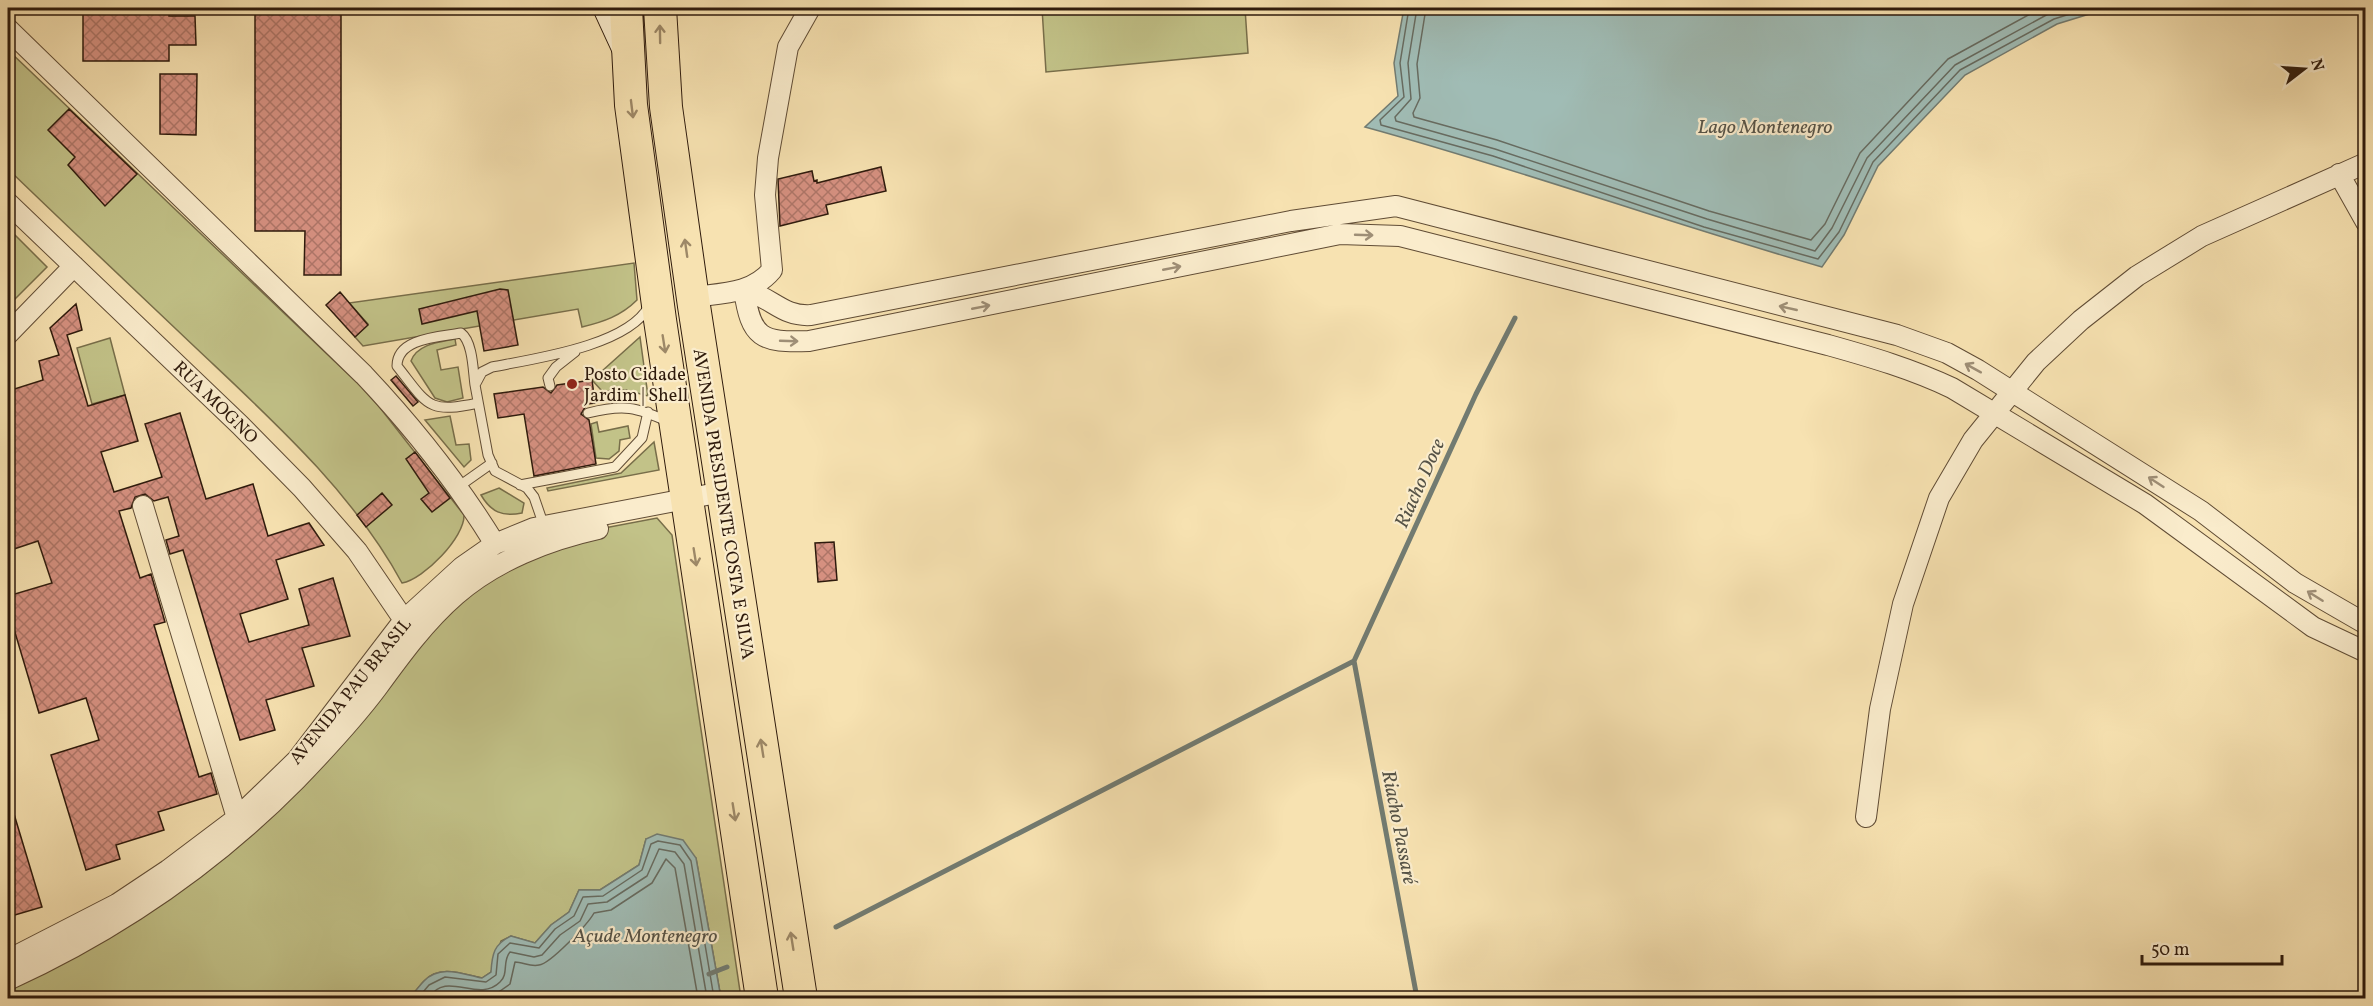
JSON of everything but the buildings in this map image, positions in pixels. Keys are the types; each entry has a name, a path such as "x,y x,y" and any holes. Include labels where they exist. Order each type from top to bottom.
{"main road":[{"name":"AVENIDA PRESIDENTE COSTA E SILVA","path":"626,8 627,51 656,294 762,999"},
{"name":"AVENIDA PRESIDENTE COSTA E SILVA","path":"660,8 666,107 693,297 801,999"}],"street":[{"path":"607,8 627,51"},
{"path":"693,297 744,290 762,282 772,270 765,195 768,158 788,47 810,8"},
{"path":"8,29 364,375 412,426 458,487 495,544"},
{"path":"1866,817 1880,709 1903,604 1939,498 1972,440 2021,377 2081,320 2137,276 2202,236 2366,163"},
{"path":"2339,174 2366,222"},
{"name":"RUA MOGNO","path":"8,203 302,488 357,551 404,620"},
{"path":"744,290 755,292 794,316 811,315 1291,221 1396,206 1897,335 1947,353 2201,511 2295,583 2366,624"},
{"path":"744,290 748,318 755,329 769,340 809,341 1340,234 1400,236 1893,363 1952,388 2145,504 2313,627 2366,652"},
{"path":"8,334 74,266"},
{"name":"AVENIDA PAU BRASIL","path":"8,960 117,904 168,870 237,818 297,760 404,620 462,567 495,544 544,526 722,492"},
{"path":"143,506 237,818"},
{"path":"8,980 56,958 158,896 253,822 333,739 375,690 406,647 458,593 502,565 544,544 578,533 657,518"}],"lane":[{"path":"550,386 548,378 556,367 577,351 623,330 646,313 656,294"},
{"path":"478,403 448,410 429,405 397,366 397,359 402,350 424,340 461,333 465,336 478,403 495,471 527,488 534,497 544,526"},
{"path":"475,385 482,372 492,367 577,351"},
{"path":"588,413 626,406 648,412 676,425"},
{"path":"520,485 615,467 642,438 648,412"},
{"path":"458,487 492,463"}],"green space":[{"path":"1042,8 1245,8 1248,53 1046,72"},
{"path":"8,50 370,395 464,515 458,534 432,566 411,580 402,583 360,518 335,487 281,429 8,169"},
{"path":"8,228 47,267 8,306"},
{"path":"634,263 637,300 618,314 590,325 582,327 578,309 363,346 355,337 368,324 349,303"},
{"path":"640,337 648,396 626,390 602,391 592,380"},
{"path":"110,338 125,395 92,404 77,348"},
{"path":"455,339 456,345 437,350 441,370 458,367 463,398 447,402 435,398 411,361 414,355 424,347"},
{"path":"450,416 456,445 469,444 471,460 464,467 425,420"},
{"path":"597,422 599,432 628,426 630,438 620,440 619,451 609,459 596,458 591,424"},
{"path":"654,442 659,470 548,491 547,488 621,473"},
{"path":"499,488 524,503 522,513 503,514 489,506 481,495"},
{"path":"657,518 672,535 741,998 721,998 696,858 646,839 639,865 600,890 579,890 569,912 551,925 535,943 511,936 501,941 491,972 482,978 451,972 437,973 424,981 408,998 8,998 8,980 199,867 458,593 578,533"}],"water":[{"name":"Lago Montenegro","path":"1404,8 2109,8 2057,24 1965,75 1878,166 1844,235 1822,267 1479,160 1365,127 1398,96 1394,63"},
{"name":"Açude Montenegro","path":"657,834 683,840 696,858 721,998 408,998 424,981 437,973 452,972 482,978 491,972 493,955 501,942 511,936 535,943 551,925 569,912 579,890 600,890 639,865 646,839"}],"waterway":[{"name":"Riacho Doce","path":"1354,661 1476,394 1515,318"},
{"name":"Riacho Passaré","path":"1354,661 1417,998"},
{"path":"836,927 1354,661"},
{"path":"709,974 727,967"}],"place":[{"name":"Posto Cidade Jardim | Shell","path":"572,384"}]}
